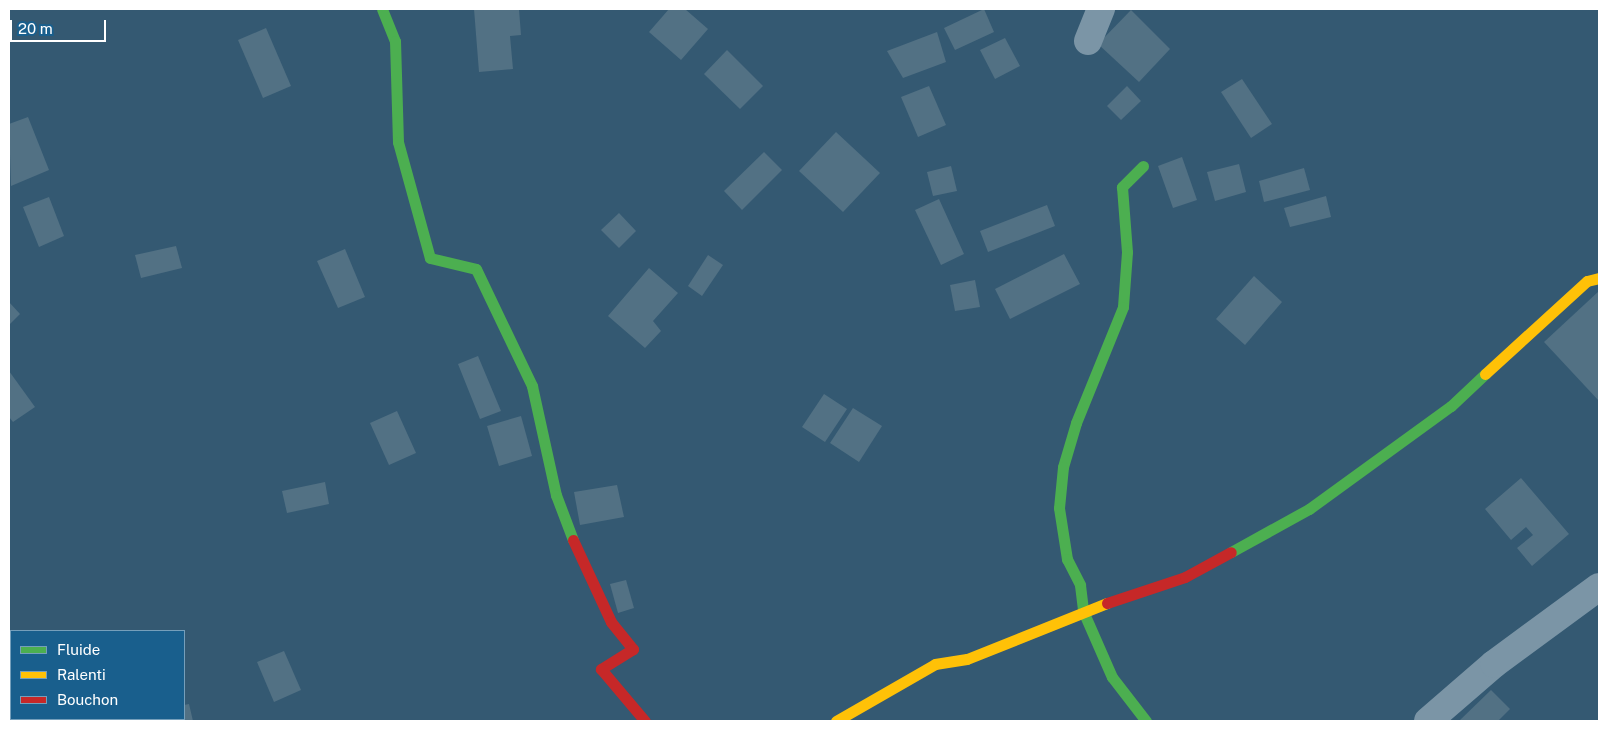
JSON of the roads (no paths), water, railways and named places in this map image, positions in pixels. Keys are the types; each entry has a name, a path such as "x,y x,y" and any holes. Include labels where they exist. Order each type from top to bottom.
{"street":[{"path":"382,9 395,40 398,142 430,258 476,269 532,386 556,495 582,564 611,622 633,648 601,669 645,721"},
{"path":"1088,41 1101,9"},
{"path":"1143,166 1122,186 1127,252 1123,306 1088,390 1063,468 1059,508 1067,559 1080,585 1083,611 1112,677 1146,721"},
{"path":"836,721 935,664 968,660 1083,611 1185,577 1309,510 1451,406 1587,281 1599,278"},
{"path":"1428,721 1494,664 1599,587"}]}
